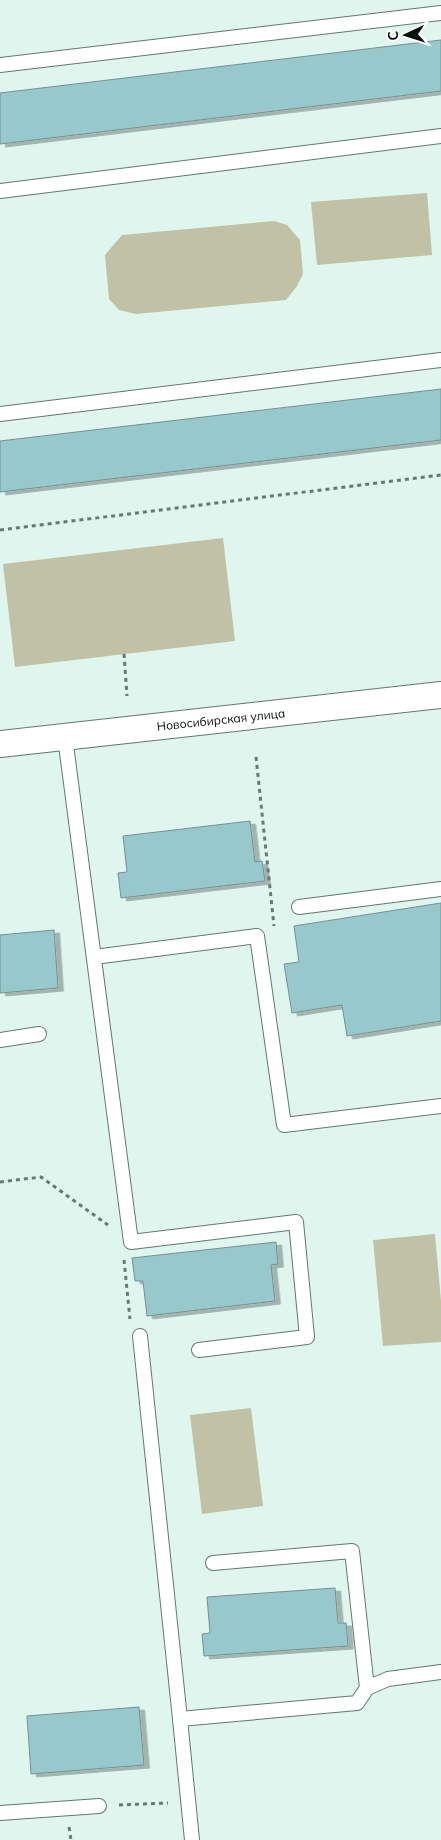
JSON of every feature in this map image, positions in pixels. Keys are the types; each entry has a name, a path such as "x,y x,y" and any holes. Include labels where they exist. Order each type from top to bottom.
{"street":[{"name":"Новосибирская улица","path":"0,744 441,695"}],"lane":[{"path":"0,65 441,13"},
{"path":"0,191 441,136"},
{"path":"0,414 441,360"},
{"path":"66,737 131,1242 296,1222 307,1337 199,1350"},
{"path":"299,908 441,889"},
{"path":"94,957 257,936 284,1125 441,1106"},
{"path":"0,1040 39,1034"},
{"path":"140,1336 192,1840"},
{"path":"213,1563 352,1551 367,1688"},
{"path":"180,1719 357,1703 367,1688 388,1679 441,1672"},
{"path":"0,1813 98,1806"}],"path":[{"path":"0,530 441,476"},
{"path":"124,654 128,696"},
{"path":"256,757 274,927"},
{"path":"263,918 273,917"},
{"path":"0,1182 41,1177 131,1242 123,1254 131,1326 140,1336"},
{"path":"98,1806 188,1802"}],"green space":[{"path":"427,193 432,255 317,265 311,202"},
{"path":"274,221 287,225 300,240 303,274 297,286 286,300 136,314 119,310 109,299 105,255 122,235"},
{"path":"223,538 235,641 15,667 3,564"},
{"path":"435,1234 441,1301 441,1342 383,1346 373,1240"},
{"path":"251,1408 263,1506 202,1514 190,1415"}],"building":[{"path":"441,40 441,91 0,144 0,93"},
{"path":"441,389 441,440 0,492 0,441"},
{"path":"250,821 255,862 262,861 265,881 121,898 118,873 127,872 123,836"},
{"path":"441,903 441,1021 347,1036 342,1005 292,1013 284,964 299,962 294,926"},
{"path":"54,930 58,988 0,993 0,935"},
{"path":"276,1242 278,1264 271,1265 275,1301 147,1316 143,1281 135,1281 132,1258"},
{"path":"335,1588 338,1623 346,1623 348,1646 204,1656 202,1634 210,1633 207,1597"},
{"path":"139,1707 144,1765 31,1774 27,1716"}]}
